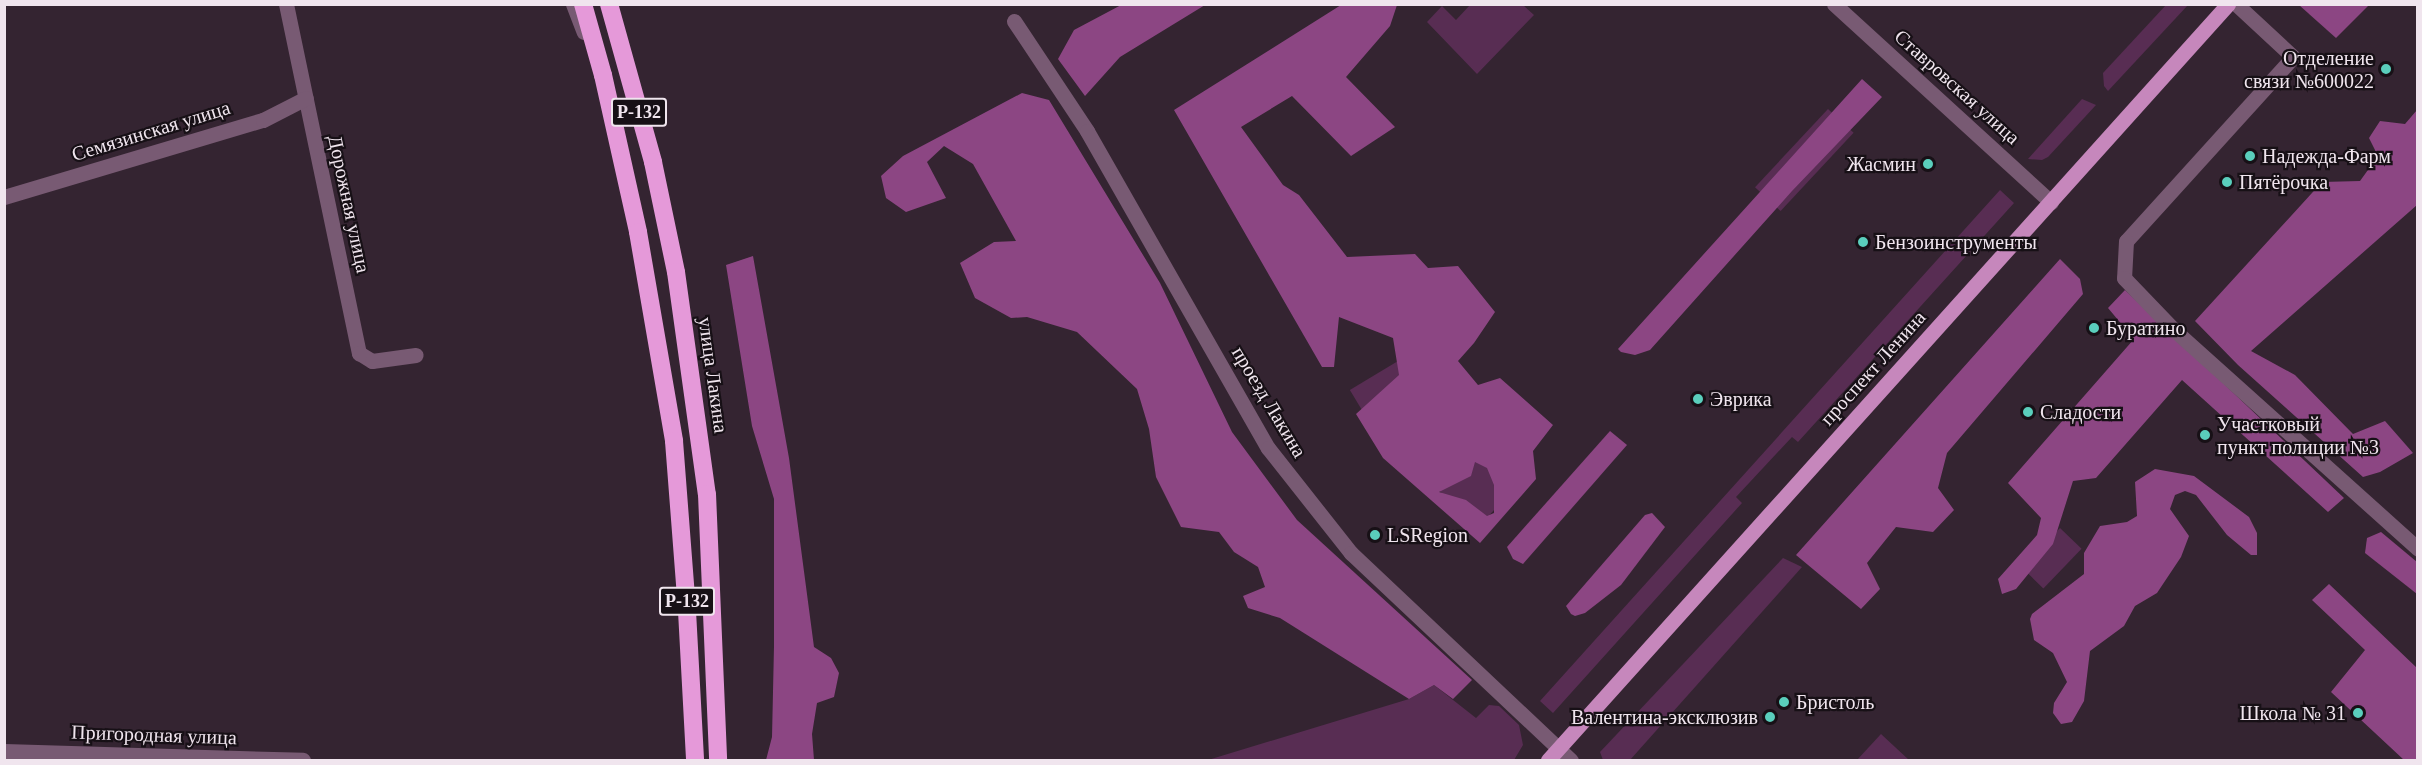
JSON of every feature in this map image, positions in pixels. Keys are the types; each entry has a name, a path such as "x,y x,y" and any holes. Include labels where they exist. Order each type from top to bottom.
{"highway":[{"name":"Р-132","path":"583,4 603,75 638,232 674,441 687,611 695,760"},
{"name":"улица Лакина","path":"609,4 653,162 676,272 707,494 718,760"}],"main road":[{"name":"проспект Ленина","path":"1553,755 2228,4"}],"street":[{"path":"573,4 603,75"},
{"name":"Ставровская улица","path":"1834,4 2051,202"},
{"path":"2236,4 2294,57 2126,241 2124,278 2173,329 2418,549"},
{"name":"Дорожная улица","path":"287,5 359,353 372,361 416,355"},
{"name":"проезд Лакина","path":"1014,21 1088,131 1268,448 1351,553 1520,710 1553,755 1570,760"},
{"name":"Семязинская улица","path":"4,197 263,120 306,98"},
{"name":"Пригородная улица","path":"4,751 303,760"}],"shaded area":[{"path":"1123,4 1205,5 1120,57 1085,96 1058,59 1074,30"},
{"path":"1341,5 1397,5 1390,26 1346,77 1395,127 1351,156 1292,96 1241,127 1283,185 1299,195 1347,257 1415,254 1428,268 1458,266 1495,312 1474,343 1458,361 1478,385 1500,378 1553,425 1533,451 1536,479 1480,543 1383,458 1356,414 1399,375 1393,338 1339,317 1334,367 1322,367 1174,110","holes":["1475,462 1487,468 1494,485 1494,513 1487,516 1466,500 1439,492 1471,476"]},
{"path":"1470,5 1523,5 1534,15 1477,74 1427,22 1442,6 1456,20"},
{"path":"2166,5 2188,5 2108,91 2104,86 2103,73"},
{"path":"2299,5 2369,5 2336,38"},
{"path":"1862,79 1882,97 1792,191 1650,350 1635,355 1621,352 1618,349"},
{"path":"1022,93 1049,100 1160,283 1232,432 1297,520 1472,680 1453,699 1434,685 1409,699 1280,618 1248,608 1243,596 1265,587 1258,567 1234,552 1219,532 1181,527 1156,477 1149,429 1137,389 1077,332 1027,317 1011,318 975,298 960,263 994,242 1016,241 973,164 944,146 927,162 946,198 906,212 886,198 881,176 903,156"},
{"path":"2082,99 2096,105 2048,157 2042,160 2028,159"},
{"path":"1828,109 1854,133 1781,211 1755,187"},
{"path":"2417,110 2417,205 2251,351 2295,375 2353,434 2385,421 2413,453 2380,472 2363,477 2238,365 2195,321 2322,182 2360,181 2378,156 2369,138 2380,121 2405,124"},
{"path":"2000,190 2014,203 1798,442 1792,437 1736,497 1742,503 1553,713 1540,701"},
{"path":"753,256 789,458 814,647 831,658 839,673 834,697 817,703 812,734 814,760 766,760 772,737 774,499 752,426 726,265"},
{"path":"2060,259 2080,279 2083,294 1947,453 1938,488 1954,510 1933,532 1896,527 1867,563 1880,589 1861,609 1796,555"},
{"path":"2125,290 2344,498 2328,512 2182,380 2096,478 2073,481 2053,544 2016,589 2002,594 1998,579 2037,535 2041,518 2008,483 2134,339 2108,308"},
{"path":"1403,358 1434,409 1381,441 1350,390"},
{"path":"1484,430 1529,471 1479,527 1434,486"},
{"path":"1610,431 1627,445 1523,564 1513,559 1507,547"},
{"path":"2155,469 2194,476 2249,517 2257,533 2257,555 2251,555 2227,535 2196,495 2185,491 2175,495 2170,509 2189,536 2181,557 2157,593 2135,606 2124,626 2090,651 2084,701 2072,722 2061,724 2053,713 2054,703 2067,682 2053,653 2034,640 2030,619 2032,614 2084,574 2084,553 2100,526 2127,522 2137,516 2135,482"},
{"path":"1652,513 1665,527 1621,585 1585,613 1575,616 1571,614 1566,606 1645,515"},
{"path":"2060,528 2082,549 2043,588 2022,568"},
{"path":"2381,532 2417,562 2417,594 2365,553 2367,538"},
{"path":"1783,558 1802,567 1630,760 1603,760 1600,752"},
{"path":"2329,584 2417,668 2417,760 2404,760 2331,692 2365,650 2312,600"},
{"path":"1434,685 1476,718 1489,705 1499,706 1519,725 1523,745 1514,760 1208,760 1409,699"},
{"path":"1881,734 1909,760 1857,760"}],"place":[{"name":"Отделение связи №600022","path":"2386,69"},
{"name":"Надежда-Фарм","path":"2250,156"},
{"name":"Жасмин","path":"1928,164"},
{"name":"Пятёрочка","path":"2227,182"},
{"name":"Бензоинструменты","path":"1863,242"},
{"name":"Буратино","path":"2094,328"},
{"name":"Эврика","path":"1698,399"},
{"name":"Сладости","path":"2028,412"},
{"name":"Участковый пункт полиции №3","path":"2205,435"},
{"name":"LSRegion","path":"1375,535"},
{"name":"Бристоль","path":"1784,702"},
{"name":"Школа № 31","path":"2358,713"},
{"name":"Валентина-эксклюзив","path":"1770,717"}]}
